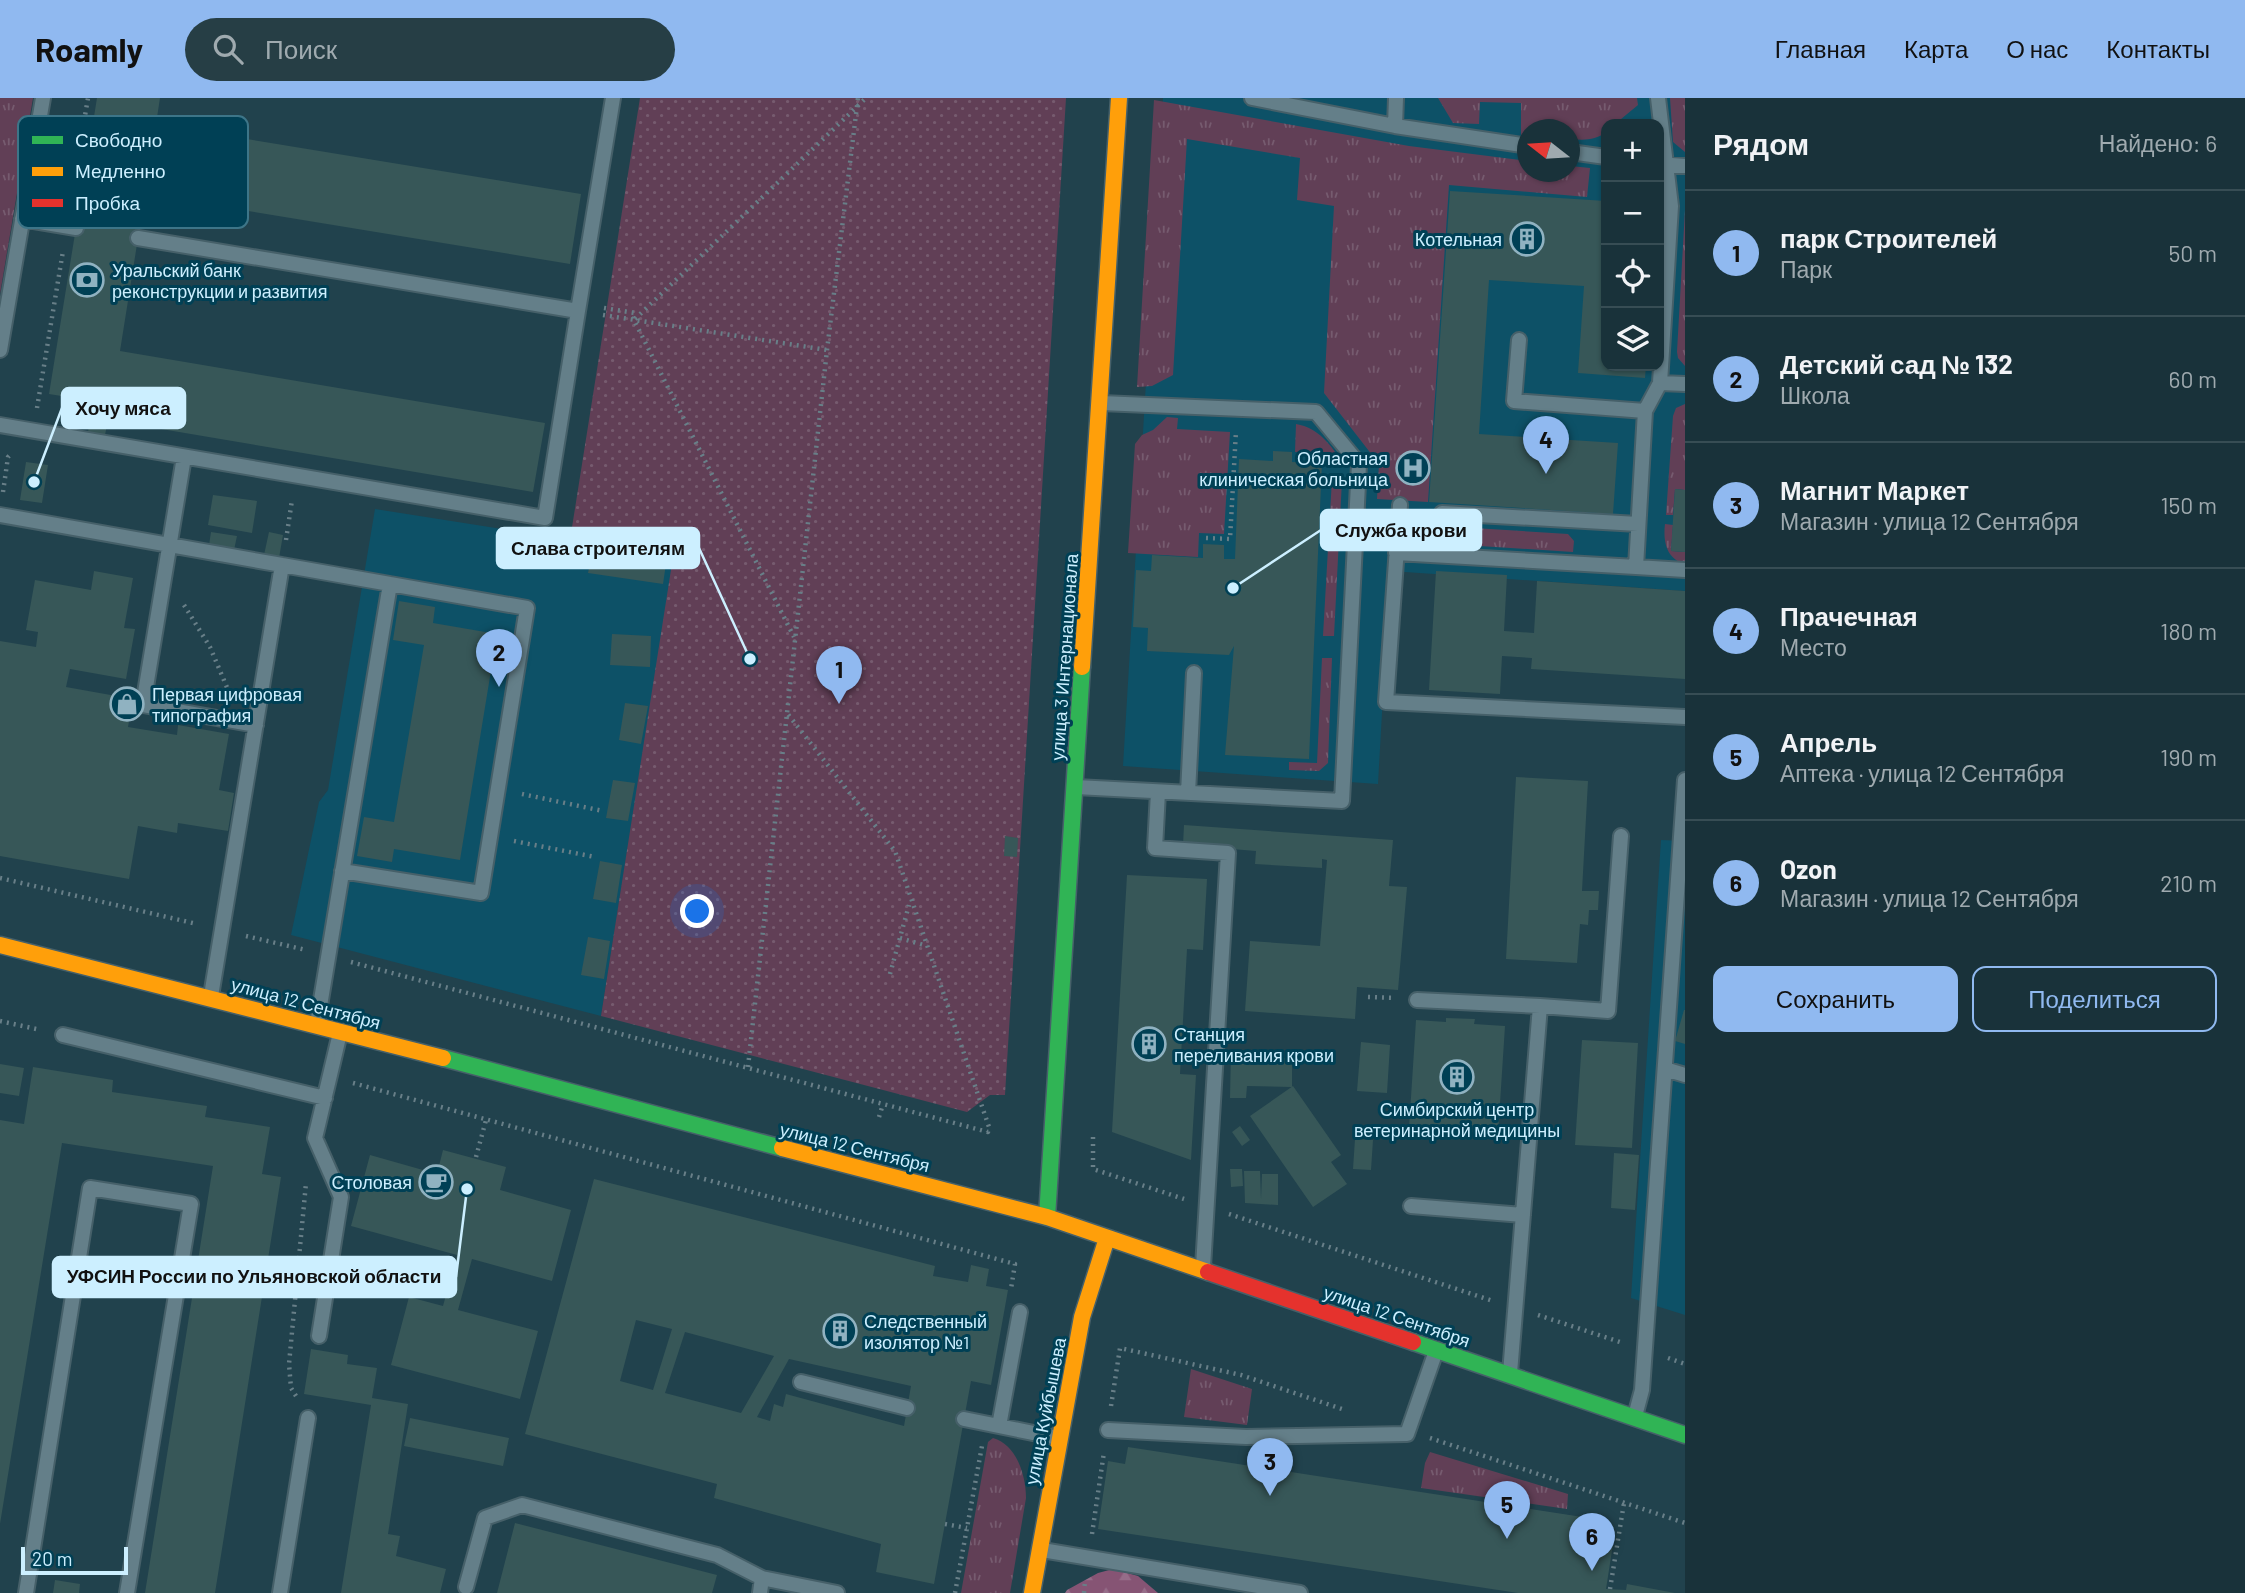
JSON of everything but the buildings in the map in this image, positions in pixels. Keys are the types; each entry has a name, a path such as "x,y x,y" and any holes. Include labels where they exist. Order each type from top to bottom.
{"main road":[{"name":"улица 3 Интернационала","path":"1047,1217 1119,98"},
{"name":"улица 12 Сентября","path":"0,945 341,1031 1047,1217 1685,1435"},
{"name":"улица Куйбышева","path":"1032,1593 1082,1317 1107,1238"}],"lane":[{"path":"40,116 43,98"},
{"path":"0,425 545,518 613,98"},
{"path":"1252,98 1395,127 1517,144"},
{"path":"1395,127 1396,98"},
{"path":"1658,98 1659,119"},
{"path":"1580,153 1601,156"},
{"path":"1664,165 1685,166"},
{"path":"1636,567 1645,411 1660,383 1671,205 1664,174"},
{"path":"0,350 20,228"},
{"path":"138,238 579,307"},
{"path":"1519,340 1514,401 1645,411"},
{"path":"1660,383 1685,384"},
{"path":"1075,787 1342,801 1359,464 1316,412 1100,402"},
{"path":"184,457 143,705 256,725"},
{"path":"1400,505 1386,702 1685,717"},
{"path":"1442,513 1639,524"},
{"path":"0,515 527,608 481,893 342,871"},
{"path":"1396,553 1685,570"},
{"path":"211,998 282,565"},
{"path":"316,1025 390,584"},
{"path":"1188,793 1194,673"},
{"path":"1634,1417 1642,1390 1685,780"},
{"path":"1158,792 1155,848 1228,853 1203,1270"},
{"path":"1416,1000 1608,1011 1621,836"},
{"path":"1510,1375 1539,1006"},
{"path":"319,1336 341,1197 315,1138 341,1031"},
{"path":"63,1035 325,1098"},
{"path":"1665,1069 1685,1075"},
{"path":"26,1593 90,1188 191,1204 127,1593"},
{"path":"1411,1206 1523,1215"},
{"path":"999,1426 1020,1311"},
{"path":"1108,1430 1246,1437 1407,1434 1436,1350"},
{"path":"801,1382 907,1408"},
{"path":"280,1593 308,1418"},
{"path":"964,1419 1060,1438"},
{"path":"466,1587 485,1518 522,1505 717,1555 761,1586 837,1593"},
{"path":"1039,1550 1300,1593"}],"path":[{"path":"86,116 88,98"},
{"path":"634,320 858,101 866,98"},
{"path":"748,1067 827,350 858,101"},
{"path":"2,495 8,457 33,431 71,228"},
{"path":"579,307 634,320 827,350"},
{"path":"634,320 795,638"},
{"path":"1206,538 1230,539 1236,424"},
{"path":"165,574 210,647 233,703"},
{"path":"0,878 328,956 988,1132 989,1128 895,851 787,713"},
{"path":"497,789 603,811"},
{"path":"489,836 595,857"},
{"path":"890,974 909,905"},
{"path":"900,939 928,947"},
{"path":"0,1021 63,1035"},
{"path":"330,1077 1016,1264"},
{"path":"879,1117 883,1104"},
{"path":"476,1157 486,1120"},
{"path":"308,1418 291,1388 289,1364 305,1186 315,1138"},
{"path":"1093,1169 1685,1364"},
{"path":"1084,1593 1120,1348"},
{"path":"1610,1589 1623,1503"},
{"path":"945,1524 967,1528"}],"shaded area":[{"name":"Областная клиническая больница","path":"1163,98 1685,98 1685,591 1390,571 1378,784 1123,766"},
{"path":"375,509 674,556 601,1016 291,935 319,802 328,790"},
{"path":"1661,840 1685,841 1685,1315 1631,1298"}],"green space":[{"path":"0,98 33,98 30,116 18,116 18,187 0,294"},
{"path":"640,98 1066,98 1005,1095 990,1095 967,1112 601,1016 673,557 570,540"},
{"path":"1438,98 1637,98 1638,105 1621,119 1601,119 1601,135 1580,140 1580,119 1521,119 1521,103 1480,102 1479,124 1453,123"},
{"path":"1670,98 1685,98 1685,152 1673,142"},
{"path":"1154,100 1409,146 1517,160 1517,182 1580,182 1580,167 1590,168 1587,197 1449,185 1428,502 1377,499 1379,464 1324,393 1334,206 1297,200 1300,158 1187,139 1173,375 1152,386 1137,387"},
{"path":"1685,210 1685,366 1678,358 1677,352"},
{"path":"1685,404 1685,490 1675,489 1673,515 1666,515 1673,416 1676,408"},
{"path":"1167,417 1178,418 1177,429 1230,432 1224,534 1199,533 1198,557 1128,553 1135,444 1142,435 1153,430"},
{"path":"1296,424 1318,433 1343,464 1333,464 1333,454 1295,452"},
{"path":"1332,479 1342,480 1334,636 1323,636"},
{"path":"1665,524 1673,525 1671,551 1685,552 1685,564 1674,558 1667,548"},
{"path":"1426,525 1568,534 1574,541 1573,552 1417,542 1418,531"},
{"path":"1322,658 1332,658 1328,763 1319,771 1289,770 1289,762 1317,763"},
{"path":"1191,1369 1252,1389 1247,1425 1184,1417"},
{"path":"993,1438 1014,1454 1026,1489 1010,1593 961,1593 988,1442"},
{"path":"1430,1452 1568,1494 1567,1509 1421,1488 1425,1463"},
{"path":"1113,1569 1138,1576 1158,1593 1065,1593 1098,1573"}],"traffic: fast":[{"path":"1047,1217 1082,667"},
{"path":"443,1058 782,1148"},
{"path":"1413,1342 1685,1435"}],"traffic: slow":[{"path":"1082,667 1119,98"},
{"path":"0,945 443,1058"},
{"path":"782,1148 1047,1217 1208,1272"},
{"path":"1032,1593 1082,1317 1107,1238"}],"traffic: jam":[{"path":"1208,1272 1413,1342"}],"place":[{"name":"Котельная","path":"1527,239"},
{"name":"Уральский банк реконструкции и развития","path":"87,280"},
{"name":"Областная клиническая больница","path":"1413,468"},
{"name":"Прачечная","path":"1546,474"},
{"name":"Хочу мяса","path":"34,482"},
{"name":"Служба крови","path":"1233,588"},
{"name":"Слава строителям","path":"750,659"},
{"name":"Детский сад № 132","path":"499,687"},
{"name":"Первая цифровая типография","path":"127,704"},
{"name":"парк Строителей","path":"839,704"},
{"name":"Станция переливания крови","path":"1149,1044"},
{"name":"Симбирский центр ветеринарной медицины","path":"1457,1077"},
{"name":"Столовая","path":"436,1182"},
{"name":"УФСИН России по Ульяновской области","path":"467,1189"},
{"name":"Следственный изолятор №1","path":"840,1331"},
{"name":"Магнит Маркет","path":"1270,1496"},
{"name":"Апрель","path":"1507,1539"},
{"name":"Ozon","path":"1592,1571"}]}
